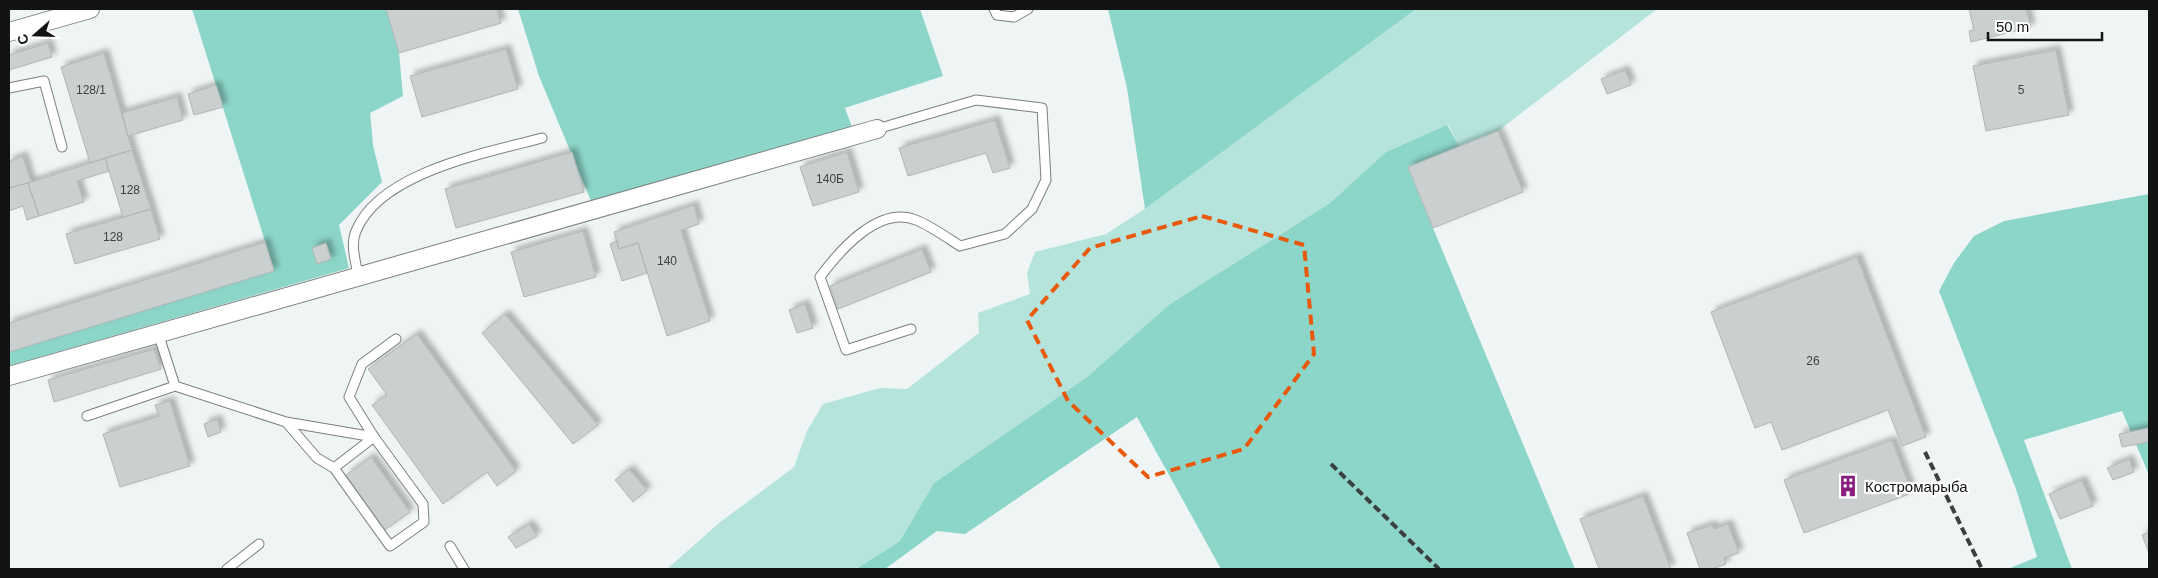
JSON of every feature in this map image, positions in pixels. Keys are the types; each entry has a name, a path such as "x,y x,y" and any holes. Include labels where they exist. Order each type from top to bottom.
{"street":[{"path":"9,32 90,9"},
{"path":"9,376 877,128"}],"lane":[{"path":"994,9 997,15 1014,17 1028,9"},
{"path":"9,88 44,81 62,147"},
{"path":"877,128 976,100 1042,108 1046,180 1032,209 1005,234 960,246 915,219 891,216 862,232 838,252 820,277 846,350 911,330"},
{"path":"358,276 353,248 355,232 369,211 390,192 445,164 542,138"},
{"path":"158,334 175,386"},
{"path":"286,422 318,458 334,468 390,546 424,522 423,504 374,437 349,397 362,364 396,339"},
{"path":"87,416 175,386 286,422 374,437"},
{"path":"334,468 374,437"},
{"path":"227,569 259,544"},
{"path":"450,546 464,569"}],"highlighted area":[{"path":"1202,216 1304,245 1314,354 1244,449 1148,477 1068,401 1027,320 1090,248"}],"green space":[{"path":"192,9 386,9 399,53 403,96 370,113 373,145 382,182 339,225 349,268 9,366 9,352 274,270"},
{"path":"518,9 920,9 943,76 845,108 852,127 591,201 539,76"},
{"path":"1108,9 1416,9 1145,209 1127,88"},
{"path":"1416,9 1657,9 1498,131 1460,147 1448,125 1386,152 1330,203 1170,304 1087,377 934,483 900,541 856,569 667,569 719,523 794,467 807,431 823,404 880,388 907,389 979,333 978,313 1030,294 1027,273 1035,252 1106,234 1145,209"},
{"path":"1447,125 1460,147 1408,168 1575,569 1221,569 1137,417 965,534 937,531 885,569 856,569 900,541 934,483 1087,377 1170,304 1330,203 1386,152"},
{"path":"2149,194 2149,475 2122,411 2024,440 2072,569 2008,569 2037,557 2016,489 1939,291 1954,263 1974,236 2004,221"}],"building":[{"path":"386,9 497,9 501,23 399,53"},
{"path":"1969,9 2026,9 2031,27 1971,42 1969,31 1974,30"},
{"path":"48,43 52,57 9,70 9,55"},
{"path":"506,49 518,89 422,117 410,76"},
{"path":"2056,50 2069,115 1986,131 1973,66"},
{"path":"104,53 132,150 90,163 61,67"},
{"path":"1625,70 1631,85 1607,94 1601,79"},
{"path":"216,85 223,107 194,115 188,94"},
{"path":"177,97 183,120 128,136 122,113"},
{"path":"995,120 1010,168 993,173 986,153 908,176 899,148"},
{"path":"1498,131 1523,192 1433,228 1408,167"},
{"path":"132,150 151,209 123,217 105,158"},
{"path":"572,152 584,192 456,228 445,189"},
{"path":"847,152 859,192 813,206 800,167"},
{"path":"23,156 31,182 9,188 9,161"},
{"path":"105,158 109,171 77,181 84,202 39,216 28,183"},
{"path":"28,183 39,216 27,220 23,206 9,211 9,188"},
{"path":"694,205 699,224 681,230 710,321 667,336 638,243 619,249 614,232"},
{"path":"151,209 160,239 75,264 66,234"},
{"path":"583,231 596,277 524,297 511,252"},
{"path":"617,241 619,249 638,243 647,273 622,281 610,244"},
{"path":"265,242 274,271 9,352 9,323"},
{"path":"326,243 331,259 317,264 312,248"},
{"path":"922,249 931,272 838,309 830,286"},
{"path":"1857,257 1926,437 1902,446 1888,410 1782,450 1771,422 1755,428 1711,312"},
{"path":"805,304 813,328 797,333 789,310"},
{"path":"505,314 598,425 573,444 482,333"},
{"path":"417,334 516,471 497,486 487,472 443,504 372,405 387,395 368,369"},
{"path":"154,349 161,369 54,402 48,380"},
{"path":"170,401 190,466 120,487 103,434 159,416 155,405"},
{"path":"217,419 221,432 208,437 204,424"},
{"path":"2149,428 2149,442 2122,447 2119,434"},
{"name":"Костромарыба","path":"1892,440 1912,493 1804,533 1784,480"},
{"path":"371,457 410,512 385,530 346,475"},
{"path":"2129,459 2134,472 2113,480 2107,468"},
{"path":"629,469 647,490 633,502 615,480"},
{"path":"2082,480 2093,506 2060,519 2049,494"},
{"path":"1643,496 1671,569 1599,569 1580,519"},
{"path":"529,524 537,536 516,548 508,537"},
{"path":"1728,524 1739,553 1724,558 1726,564 1712,569 1700,569 1687,533 1712,525 1714,529"},
{"path":"2149,532 2149,553 2142,535"}],"railway":[{"path":"1925,452 1982,569"},
{"path":"1331,464 1439,569"}],"place":[{"name":"Костромарыба","path":"1848,486"}]}
